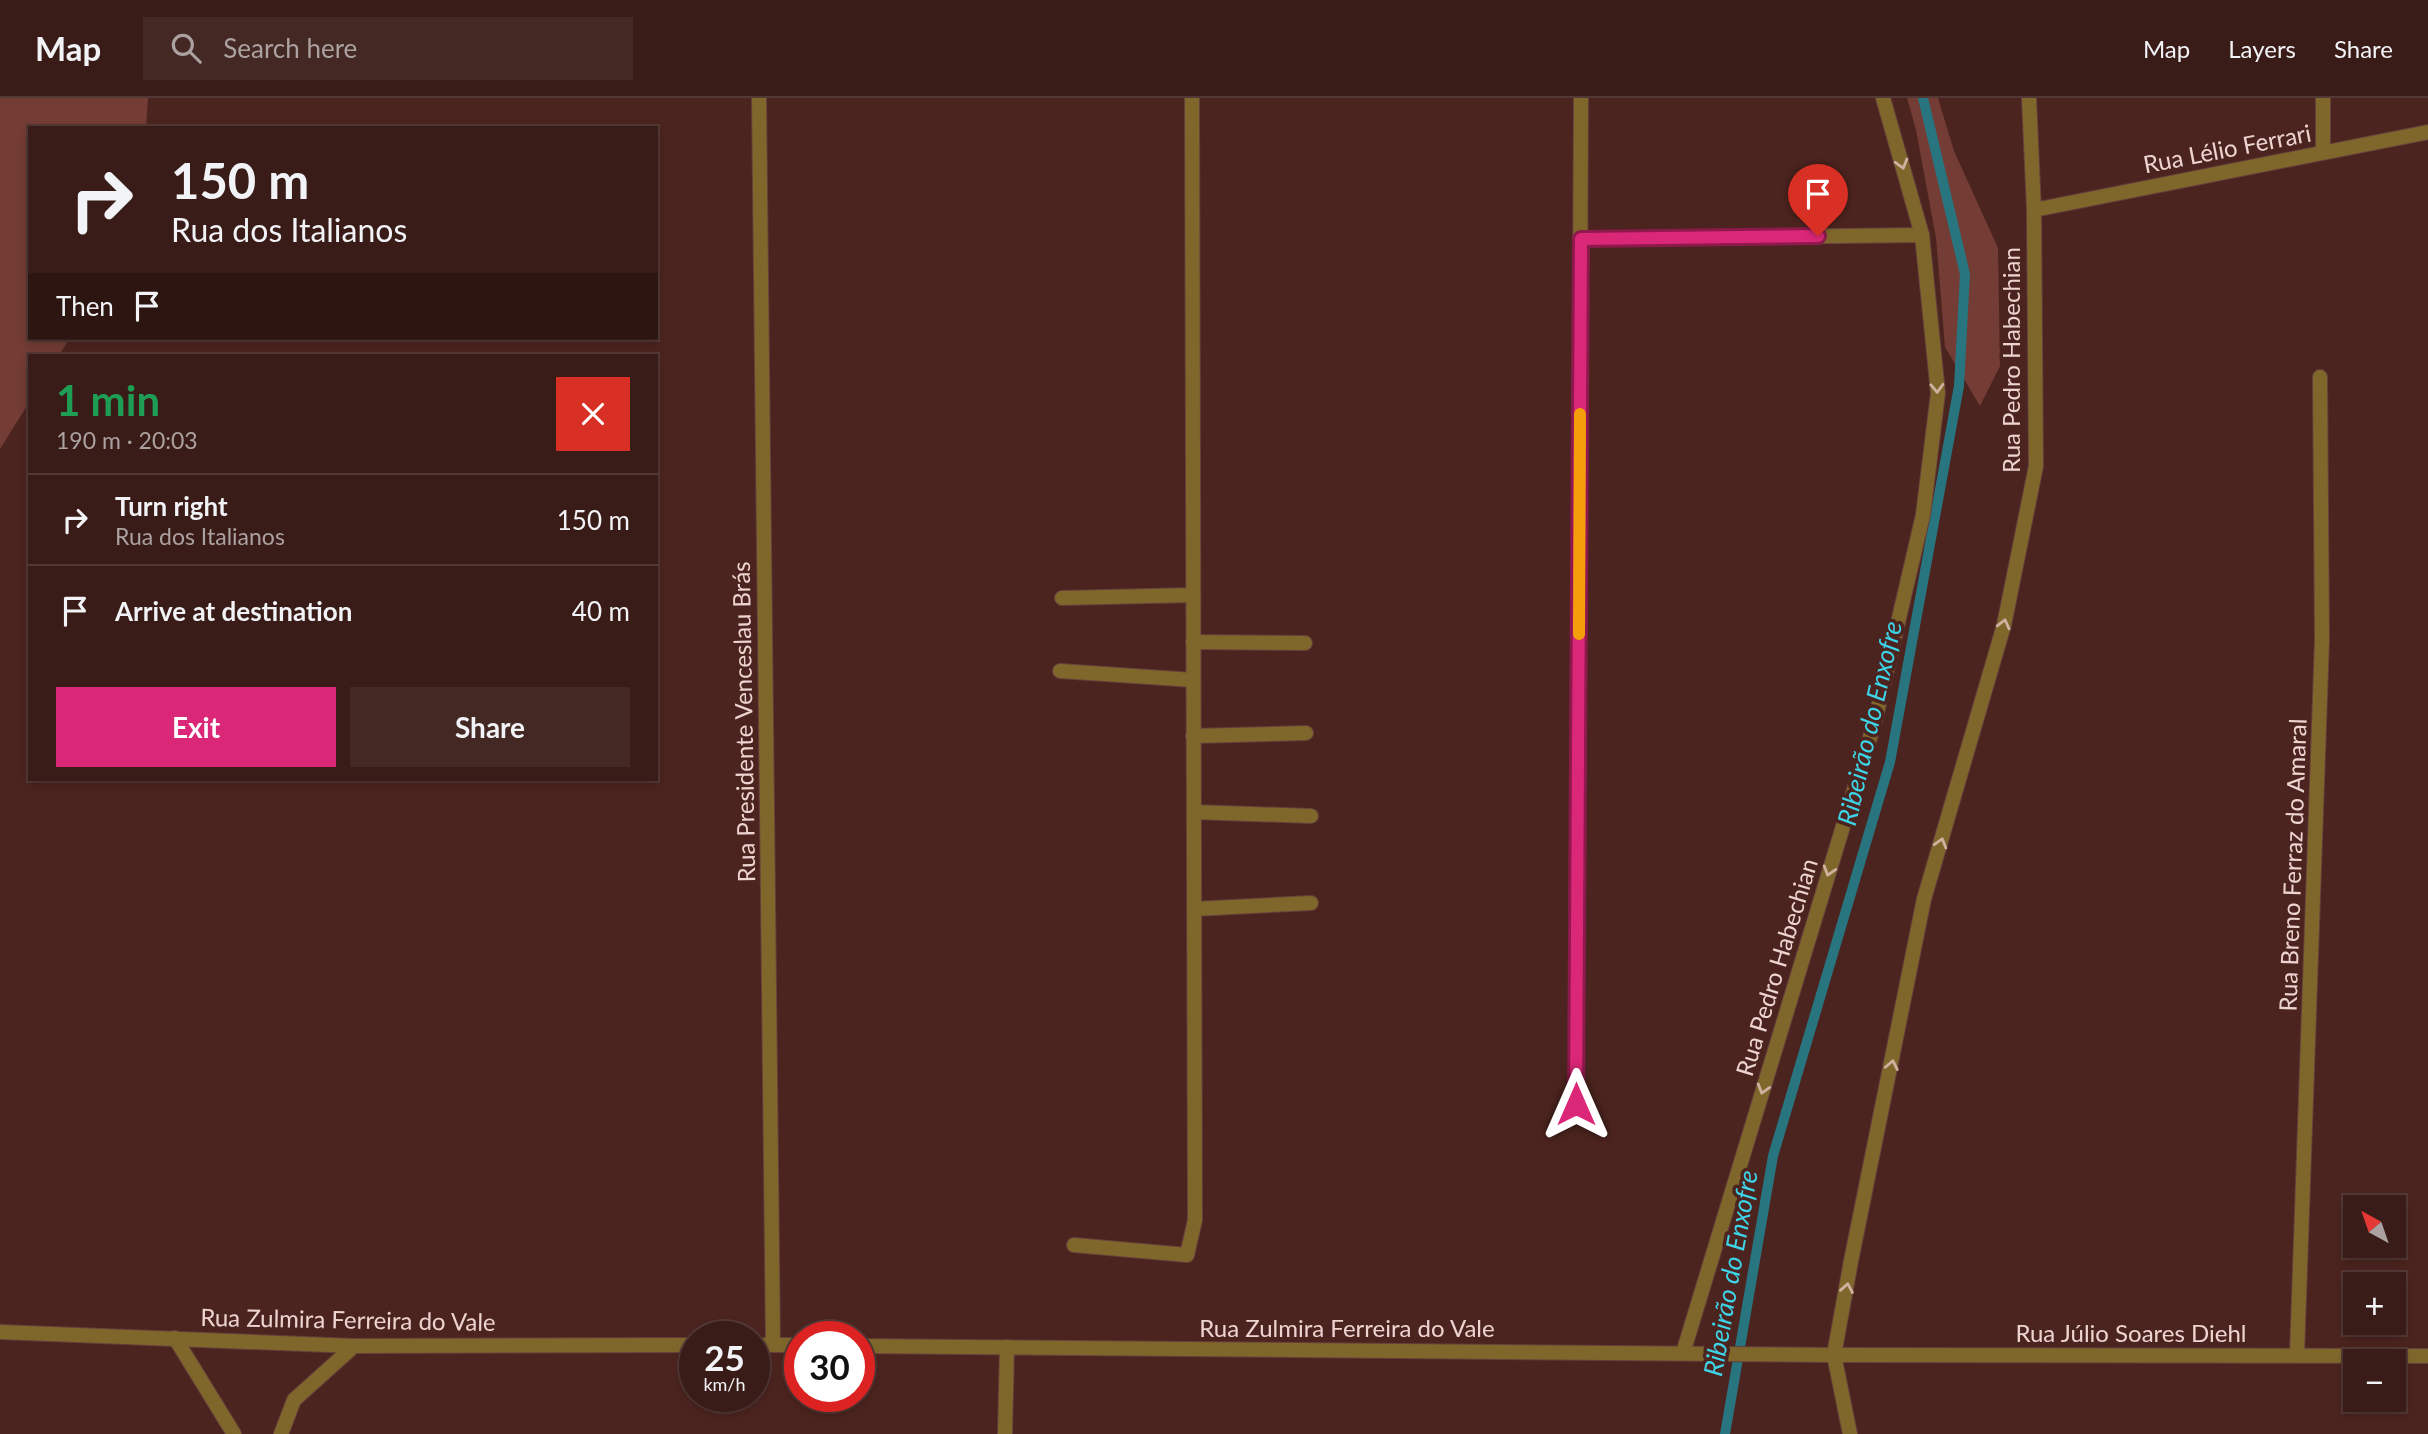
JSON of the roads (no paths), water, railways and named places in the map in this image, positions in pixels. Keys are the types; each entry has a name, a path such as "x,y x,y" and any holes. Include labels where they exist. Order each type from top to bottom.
{"street":[{"name":"Rua Presidente Venceslau Brás","path":"759,98 773,1345"},
{"path":"1073,1245 1187,1255 1195,1220 1192,98"},
{"path":"1576,1104 1581,98"},
{"name":"Rua Pedro Habechian","path":"1683,1353 1875,721 1923,514 1938,393 1922,235 1884,98"},
{"name":"Rua Pedro Habechian","path":"1834,1355 1924,899 2004,625 2036,466 2034,210 2029,98"},
{"path":"2323,98 2323,152"},
{"name":"Rua Lélio Ferrari","path":"2034,210 2428,131"},
{"path":"1581,239 1922,235"},
{"name":"Rua Breno Ferraz do Amaral","path":"2297,1354 2322,640 2320,377"},
{"path":"1062,598 1193,595"},
{"path":"1194,642 1305,643"},
{"path":"1060,671 1193,680"},
{"path":"1194,736 1306,733"},
{"path":"1194,812 1311,816"},
{"path":"1194,909 1311,903"},
{"name":"Rua Zulmira Ferreira do Vale","path":"0,1332 354,1346 679,1345"},
{"path":"175,1338 234,1434"},
{"path":"773,1345 784,1345"},
{"path":"281,1434 294,1400 354,1346"},
{"name":"Rua Zulmira Ferreira do Vale","path":"875,1346 1834,1355"},
{"path":"1005,1434 1007,1348"},
{"path":"1834,1355 1850,1434"},
{"name":"Rua Júlio Soares Diehl","path":"1834,1355 2428,1356"}],"waterway":[{"name":"Ribeirão do Enxofre","path":"1725,1434 1773,1156 1890,762 1959,386 1965,274 1923,98"}]}
